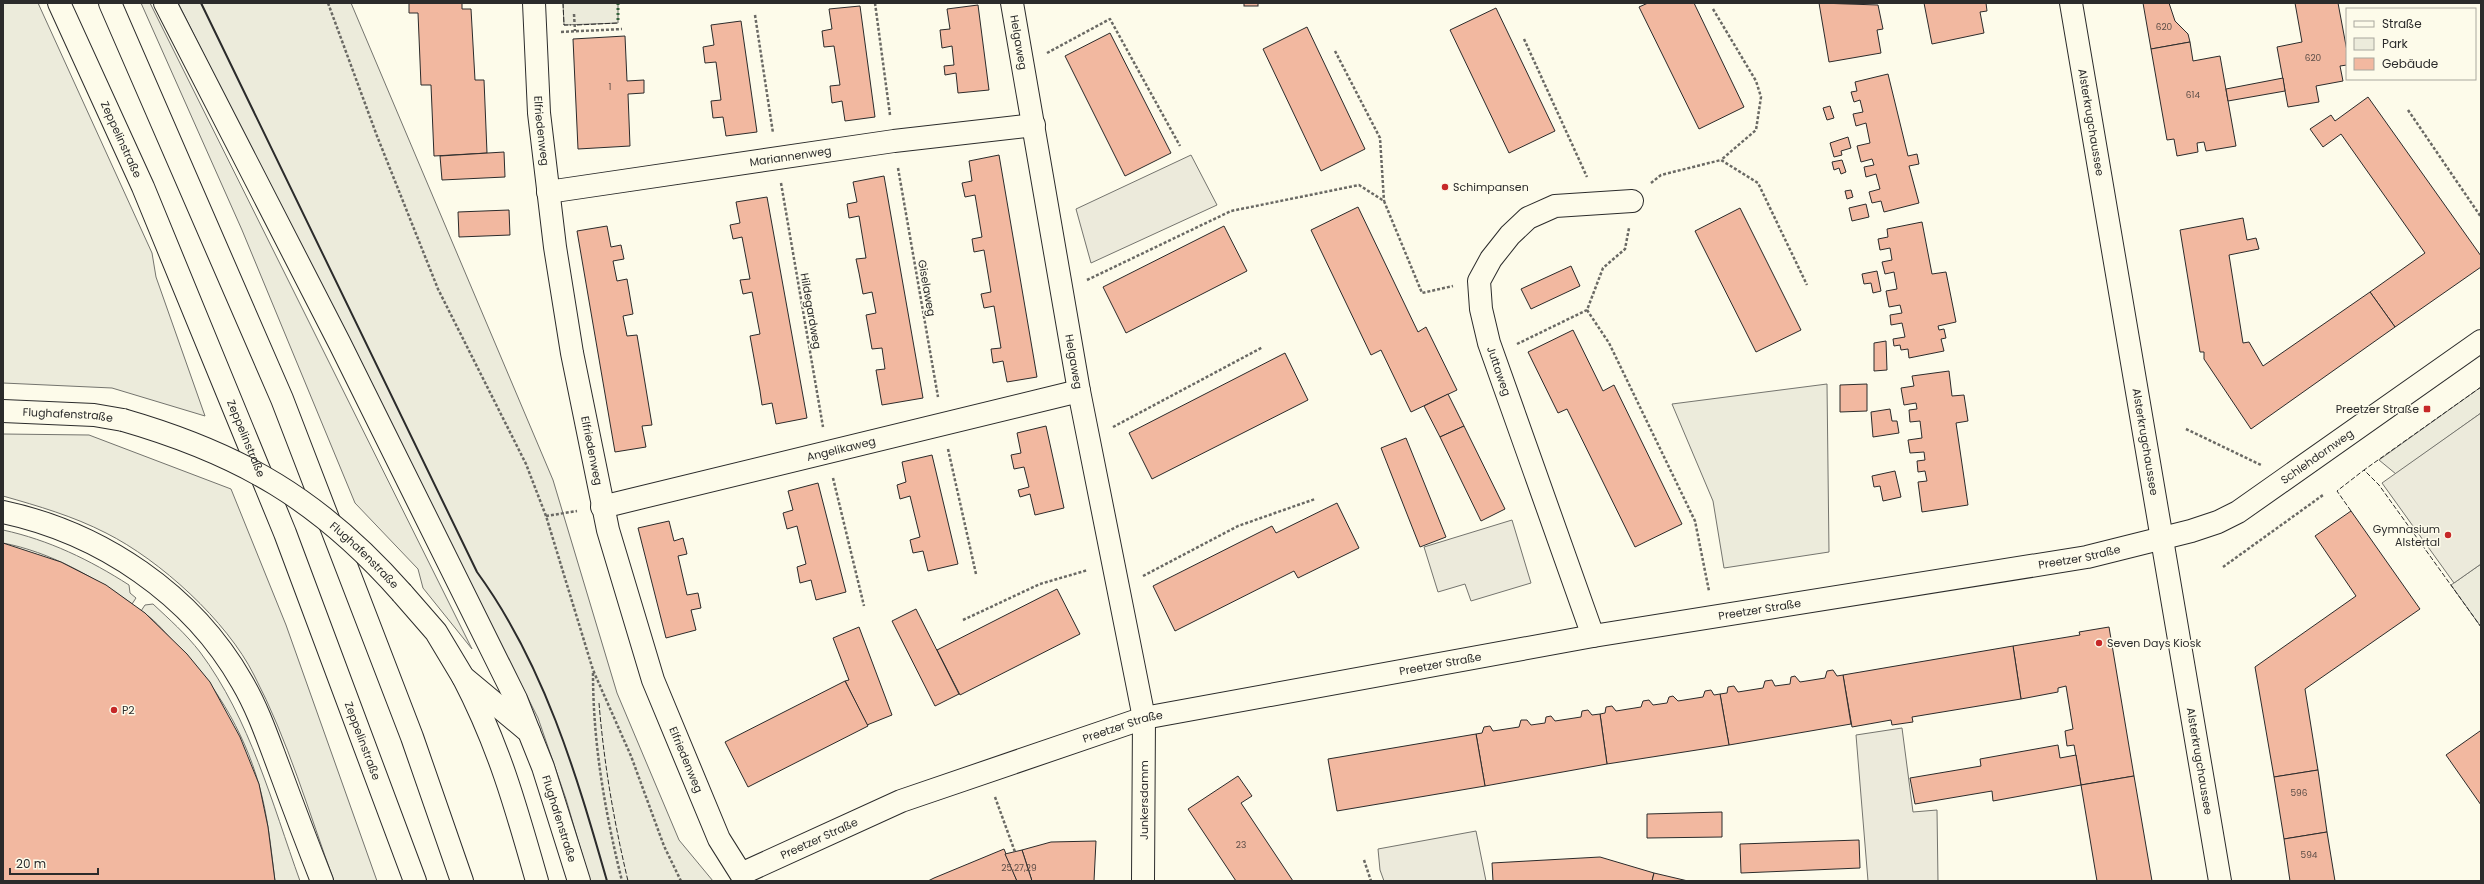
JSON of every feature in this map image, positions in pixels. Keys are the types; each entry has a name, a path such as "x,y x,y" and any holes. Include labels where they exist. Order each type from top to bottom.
{"main road":[{"name":"Zeppelinstraße","path":"59,3 143,187 285,533 415,881"},
{"path":"110,3 282,399 412,737 462,881"},
{"path":"165,3 340,344 516,699 529,732"},
{"name":"Elfriedenweg","path":"534,3 534,33 548,192 572,353 602,507 653,680 719,839 741,874"},
{"name":"Helgaweg","path":"1012,3 1079,391 1144,718"},
{"name":"Alsterkrugchaussee","path":"2072,3 2220,881"},
{"name":"Mariannenweg","path":"548,192 776,158 1034,125"},
{"path":"1479,281 1491,259 1510,235 1528,218 1555,206 1632,201"},
{"name":"Juttaweg","path":"1479,281 1481,309 1494,356 1593,636"},
{"name":"Schlehdornweg","path":"2163,539 2218,522 2238,512 2481,341"},
{"name":"Angelikaweg","path":"602,507 1079,391"},
{"name":"Flughafenstraße","path":"3,411 94,415 123,420 195,443 262,474 325,518 375,562 436,632 463,677 529,732 543,767 578,881"},
{"path":"3,512 32,518 67,531 106,550 148,578 206,629 228,659 260,716 322,881"},
{"name":"Preetzer Straße","path":"741,874 901,801 1144,718 1713,615 2087,557 2163,539"},
{"path":"463,677 492,734 504,768 537,881"},
{"name":"Junkersdamm","path":"1143,881 1144,718"}],"path":[{"path":"328,3 377,136 438,289 526,464 546,516 593,670 631,756 664,846 681,881"},
{"name":"Giselaweg","path":"875,3 894,142 943,425 976,574"},
{"path":"1494,356 1587,310 1603,268 1626,249 1632,201 1661,175 1721,160 1756,130 1761,97 1756,81 1713,9"},
{"path":"574,14 575,31"},
{"name":"Hildegardweg","path":"755,15 776,158 827,452 864,606"},
{"path":"1023,66 1110,19 1180,146"},
{"path":"534,33 622,29"},
{"path":"1524,39 1598,203"},
{"path":"1335,51 1380,138 1384,202 1422,293 1479,281"},
{"path":"2408,110 2481,217"},
{"path":"1721,160 1758,183 1807,285"},
{"path":"1062,292 1231,211 1359,184 1384,202"},
{"path":"1587,310 1609,343 1696,521 1713,615"},
{"path":"1089,440 1263,347"},
{"path":"2186,429 2288,478"},
{"path":"2223,567 2323,495"},
{"path":"1118,589 1238,526 1315,499"},
{"path":"963,620 1040,584 1114,563"},
{"path":"593,670 598,758 610,830 622,881"},
{"path":"986,772 1015,852"},
{"path":"1364,860 1371,881"}],"green space":[{"path":"3,3 38,3 152,253 156,277 205,416 112,388 3,383"},
{"path":"141,3 150,3 472,649 423,588 418,569 355,503 242,230"},
{"path":"178,3 351,3 553,480 617,693 679,840 713,881 590,881 566,799 538,718"},
{"path":"563,3 618,3 618,23 564,25"},
{"path":"1827,384 1829,552 1724,568 1713,501 1672,404"},
{"path":"2481,387 2481,413 2396,474 2379,460"},
{"path":"3,434 89,435 231,489 286,625 377,881 334,881 288,751 266,700 242,655 210,613 148,559 106,533 68,516 3,496"},
{"path":"3,530 37,539 84,559 129,585 130,593 136,598 132,604 102,584 71,567 38,553 3,543"},
{"path":"2481,564 2481,627 2451,585"},
{"path":"153,604 195,645 218,678 233,705 258,762 300,881 275,881 265,809 253,765 245,745 225,706 200,671 158,624 141,611 145,605"}],"shaded area":[{"path":"1191,155 1217,205 1091,263 1076,209"},
{"name":"Gymnasium Alstertal","path":"2481,413 2481,564 2454,583 2382,483"},
{"path":"1512,520 1531,583 1471,601 1465,584 1438,592 1424,547"},
{"path":"1902,728 1913,812 1937,810 1938,881 1868,881 1856,735"},
{"path":"1476,831 1486,881 1384,881 1380,870 1378,849"}],"building":[{"path":"409,3 462,3 462,9 471,9 475,80 484,80 487,153 434,156 431,85 421,85 418,13 409,13"},
{"path":"1244,3 1258,3 1258,6 1244,6"},
{"path":"1648,3 1694,3 1744,107 1699,129 1639,7"},
{"path":"1819,3 1878,5 1883,29 1877,30 1881,53 1829,62"},
{"path":"1924,3 1986,3 1987,11 1980,12 1984,33 1932,44"},
{"path":"2143,3 2169,3 2175,21 2188,34 2190,42 2151,49"},
{"path":"2295,3 2338,3 2346,46 2346,65 2340,66 2343,81 2316,86 2319,102 2288,107 2277,47 2302,42"},
{"path":"978,5 989,90 958,93 956,73 945,75 944,66 954,65 952,46 942,48 940,30 950,29 947,9"},
{"path":"860,6 875,117 845,121 842,101 832,103 830,86 840,85 834,46 824,47 822,31 832,29 829,9"},
{"path":"1496,8 1555,131 1509,153 1450,30"},
{"path":"741,21 757,132 726,136 723,117 713,118 711,101 721,100 716,62 705,63 703,47 714,45 711,25"},
{"path":"1307,27 1365,149 1321,171 1263,49"},
{"path":"1110,33 1171,153 1125,176 1065,56"},
{"path":"625,36 627,81 644,80 644,93 628,94 630,146 578,149 573,39"},
{"path":"2190,42 2193,61 2220,56 2236,146 2206,151 2204,142 2197,143 2198,152 2177,156 2174,139 2167,140 2151,49"},
{"path":"1888,74 1908,156 1917,154 1919,164 1909,166 1919,203 1884,212 1881,201 1872,203 1869,192 1880,189 1876,174 1866,177 1864,167 1874,165 1872,159 1861,162 1857,146 1870,143 1866,123 1856,126 1853,114 1863,112 1860,100 1854,102 1851,92 1857,91 1855,82"},
{"path":"2283,78 2285,91 2228,101 2226,89"},
{"path":"2368,97 2481,256 2481,267 2395,327 2370,292 2425,253 2341,134 2323,147 2310,129 2331,115 2335,121"},
{"path":"1830,106 1834,118 1827,120 1823,108"},
{"path":"1848,137 1851,148 1841,151 1842,155 1834,157 1830,143"},
{"path":"504,152 505,177 442,180 440,156"},
{"path":"999,155 1037,377 1007,382 1003,361 993,363 991,349 1001,348 994,306 984,308 981,294 991,292 984,250 974,252 972,239 982,237 975,195 965,197 962,183 972,181 969,161"},
{"path":"1842,160 1846,172 1841,174 1839,168 1834,170 1832,162"},
{"path":"884,176 923,398 882,405 876,370 885,369 882,348 872,349 866,315 876,313 872,292 863,294 856,259 866,258 859,216 849,218 847,204 857,202 853,182"},
{"path":"1851,190 1853,197 1847,199 1845,191"},
{"path":"767,197 807,418 776,424 772,403 762,405 750,336 760,334 752,292 743,294 740,280 750,279 742,237 733,239 730,225 740,223 736,202"},
{"path":"1866,204 1869,217 1852,221 1849,208"},
{"path":"1358,207 1418,332 1426,327 1457,390 1411,412 1381,350 1371,355 1311,230"},
{"path":"1740,208 1801,330 1756,352 1695,231"},
{"path":"509,210 510,235 459,237 458,212"},
{"path":"2243,218 2247,240 2256,238 2259,249 2229,255 2243,343 2249,342 2263,366 2370,292 2395,327 2251,429 2204,359 2204,352 2200,352 2180,230"},
{"path":"1922,222 1932,274 1946,272 1956,322 1938,326 1939,330 1944,329 1946,338 1941,339 1944,351 1909,358 1908,349 1901,350 1900,345 1894,346 1893,339 1905,337 1902,323 1891,325 1890,315 1902,313 1900,305 1889,307 1886,291 1897,289 1894,272 1885,274 1882,262 1892,260 1890,248 1880,250 1878,239 1888,237 1887,229"},
{"path":"607,226 611,247 621,245 624,259 613,261 617,281 627,279 633,314 623,316 627,336 637,335 652,425 642,426 646,447 615,452 577,231"},
{"path":"1224,226 1247,271 1126,333 1103,287"},
{"path":"1571,266 1580,286 1531,309 1521,289"},
{"path":"1877,271 1881,291 1873,293 1871,283 1864,284 1862,274"},
{"path":"1573,330 1603,391 1614,385 1682,524 1635,547 1567,409 1558,413 1528,352"},
{"path":"1886,341 1887,370 1874,371 1874,343"},
{"path":"1285,353 1308,400 1152,479 1129,433"},
{"path":"1949,371 1952,396 1964,395 1968,421 1956,423 1968,505 1922,512 1918,482 1927,481 1925,471 1918,472 1917,461 1925,460 1924,452 1910,453 1908,440 1922,438 1920,421 1910,422 1909,410 1917,409 1916,403 1904,405 1901,388 1914,386 1912,376"},
{"path":"1867,384 1867,411 1840,412 1840,385"},
{"path":"1448,394 1464,426 1440,437 1424,406"},
{"path":"1890,409 1892,421 1897,421 1899,433 1873,437 1871,412"},
{"path":"1046,426 1064,508 1035,515 1030,494 1020,497 1018,490 1029,487 1024,467 1014,469 1011,455 1021,453 1017,433"},
{"path":"1464,426 1505,509 1481,521 1440,437"},
{"path":"1406,438 1446,537 1420,547 1381,448"},
{"path":"932,455 958,564 928,571 923,551 913,553 910,540 920,537 910,496 900,499 897,485 906,482 902,462"},
{"path":"1895,471 1901,497 1883,501 1880,486 1874,487 1872,476"},
{"path":"818,483 846,592 816,600 811,580 800,583 797,567 806,564 797,526 787,529 783,513 793,510 788,491"},
{"path":"1337,503 1359,548 1298,578 1294,571 1175,631 1153,586 1272,526 1276,533"},
{"path":"2351,511 2420,609 2305,689 2318,770 2274,777 2255,667 2356,596 2315,536"},
{"path":"669,521 674,541 683,538 687,554 678,556 687,595 698,593 701,608 691,610 696,630 666,638 638,528"},
{"name":"P2","path":"3,543 61,562 106,585 145,613 187,654 210,682 240,737 259,784 268,827 275,881 3,881"},
{"path":"1057,589 1080,634 960,695 937,650"},
{"path":"916,609 959,694 935,706 892,621"},
{"path":"859,627 892,715 867,725 845,681 849,680 833,638"},
{"path":"2109,627 2134,776 2081,785 2074,745 2067,746 2065,731 2073,729 2066,686 2058,688 2058,692 2021,699 2013,646 2080,635 2079,632"},
{"path":"2013,646 2021,699 1912,717 1913,722 1892,725 1891,720 1852,727 1843,675"},
{"path":"1833,670 1837,676 1843,675 1851,724 1729,745 1720,694 1727,693 1728,687 1734,686 1738,692 1763,688 1765,681 1772,680 1775,686 1790,684 1791,677 1795,676 1800,682 1825,678 1827,671"},
{"path":"845,681 868,726 748,787 725,742"},
{"path":"1711,690 1714,695 1720,694 1729,745 1607,764 1600,714 1605,713 1606,707 1612,706 1616,711 1641,707 1643,701 1649,700 1653,705 1667,703 1669,697 1673,696 1678,701 1703,697 1705,691"},
{"path":"1588,710 1592,715 1600,714 1607,764 1485,786 1476,734 1482,733 1484,727 1490,726 1493,731 1519,727 1521,720 1527,720 1531,725 1545,723 1546,717 1551,716 1555,721 1581,717 1582,711"},
{"path":"2480,731 2481,733 2481,805 2446,755"},
{"path":"1476,734 1485,786 1337,811 1328,759"},
{"path":"2058,745 2060,758 2076,755 2081,785 1993,801 1992,791 1915,804 1910,778 1981,766 1980,759"},
{"path":"2318,770 2327,832 2284,839 2274,777"},
{"path":"1238,776 1252,796 1241,803 1293,881 1236,881 1188,809"},
{"path":"2134,776 2152,881 2097,881 2081,785"},
{"path":"1722,812 1722,837 1647,838 1647,814"},
{"path":"2327,832 2335,881 2290,881 2284,839"},
{"path":"1859,840 1860,868 1741,873 1740,844"},
{"path":"1096,841 1094,881 1032,881 1022,850 1051,842"},
{"path":"1004,849 1017,881 928,881 934,878"},
{"path":"1022,850 1032,881 1017,881 1005,854"},
{"path":"1600,857 1654,873 1652,881 1493,881 1492,863"},
{"path":"1654,873 1688,881 1652,881"}],"hedge":[{"path":"618,3 618,23"}],"fence":[{"path":"563,3 564,25 571,25"},
{"path":"577,25 618,23"},
{"path":"2481,387 2364,470 2379,485 2481,627"},
{"path":"2351,511 2337,491 2364,470"},
{"path":"599,703 610,793 628,881"}],"wall":[{"path":"201,3 477,572 501,607 539,682 556,720 570,760 607,881"}],"place":[{"name":"Schimpansen","path":"1445,187"},
{"name":"Preetzer Straße","path":"2427,409"},
{"name":"Gymnasium Alstertal","path":"2448,535"},
{"name":"Seven Days Kiosk","path":"2099,643"},
{"name":"P2","path":"114,710"}]}
